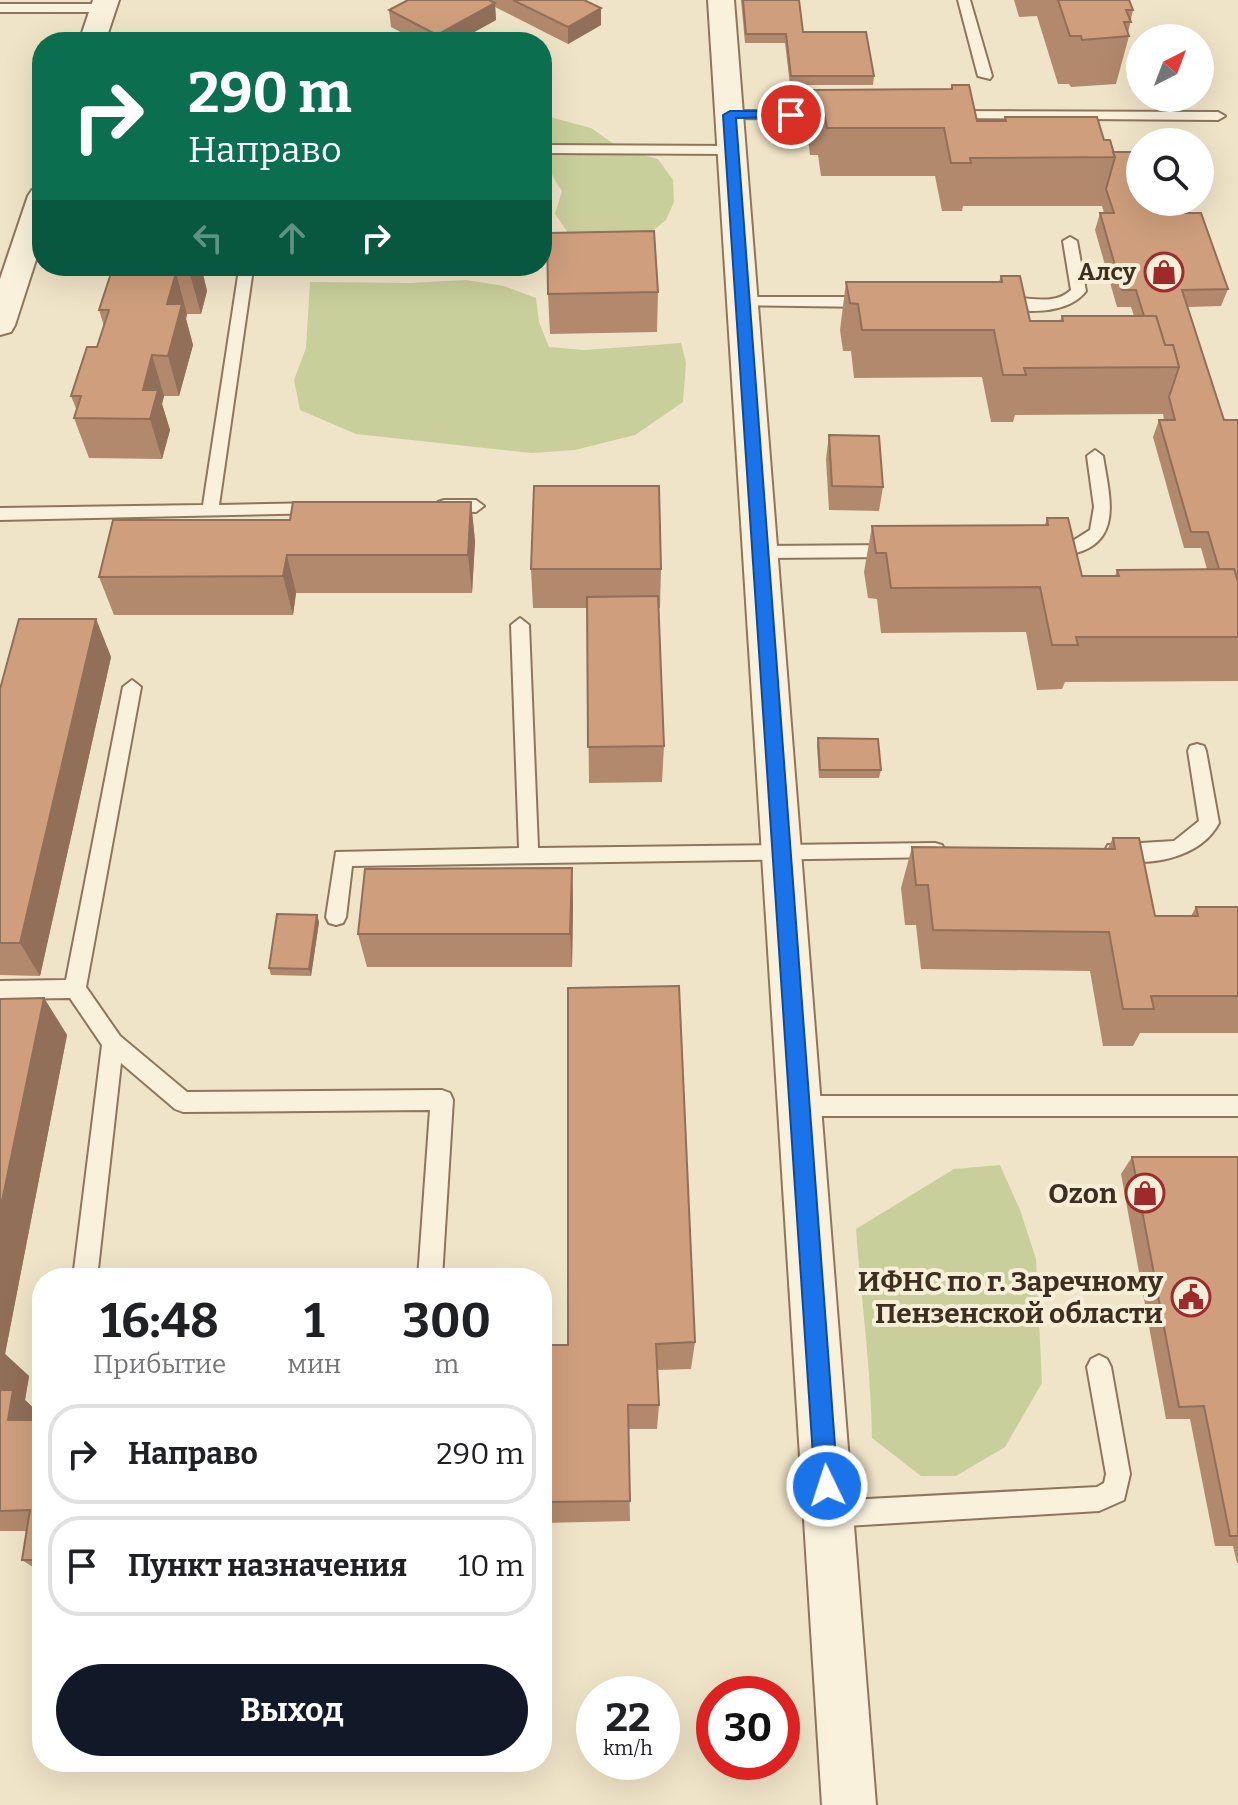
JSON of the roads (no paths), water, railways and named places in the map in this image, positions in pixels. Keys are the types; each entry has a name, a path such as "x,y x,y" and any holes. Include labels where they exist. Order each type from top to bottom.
{"street":[{"path":"721,0 849,1805"},
{"path":"95,32 104,4"},
{"path":"0,325 6,291 32,222"}],"lane":[{"path":"964,0 985,76"},
{"path":"0,8 104,4"},
{"path":"552,148 731,132 856,115"},
{"path":"935,115 1218,116"},
{"path":"987,303 1063,303 1074,299 1079,291 1070,241"},
{"path":"210,511 245,276"},
{"path":"742,302 880,302"},
{"path":"1039,550 1071,550 1094,539 1103,522 1095,456"},
{"path":"429,507 476,506"},
{"path":"0,514 335,508"},
{"path":"759,552 915,551"},
{"path":"520,625 529,856"},
{"path":"132,687 75,989 113,1043 183,1102 442,1100 431,1268"},
{"path":"1096,851 1175,851 1196,840 1209,823 1197,751"},
{"path":"336,917 343,858 783,850 955,851"},
{"path":"0,990 75,989"},
{"path":"86,1268 113,1043"},
{"path":"800,1106 1238,1106"},
{"path":"829,1514 1099,1499 1115,1491 1118,1474 1099,1367"}],"place":[{"name":"Алсу","path":"1164,272"},
{"name":"Ozon","path":"1145,1193"},
{"name":"ИФНС по г. Заречному Пензенской области","path":"1191,1297"}]}
